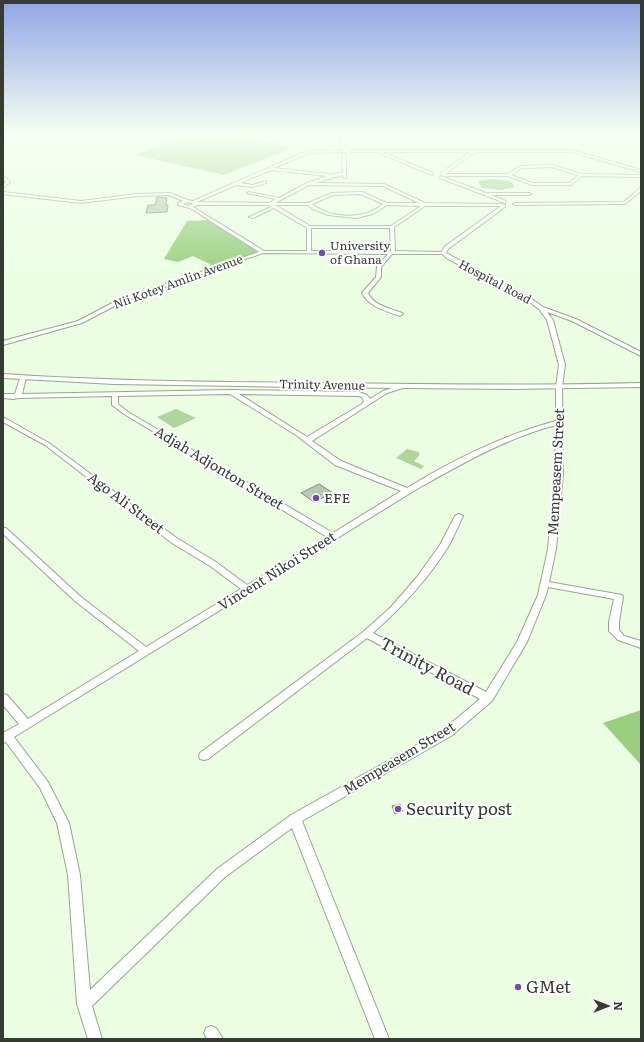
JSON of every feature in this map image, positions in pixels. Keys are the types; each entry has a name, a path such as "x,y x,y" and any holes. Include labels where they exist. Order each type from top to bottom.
{"street":[{"path":"191,207 196,203 240,183"},
{"path":"237,184 253,186 263,183"},
{"path":"270,204 311,183"},
{"path":"457,183 503,204"},
{"path":"528,183 532,184 571,184 573,183"},
{"path":"308,184 384,185 424,204"},
{"path":"346,184 347,194"},
{"path":"3,193 81,202 136,195 170,194 186,201 196,203 309,204 329,195 368,194 386,204 515,204 625,203 641,189"},
{"path":"249,193 280,199"},
{"path":"482,194 529,194"},
{"path":"186,201 181,202 180,205 191,207 262,252 443,253"},
{"path":"270,204 274,208 309,227 392,227 424,204"},
{"path":"309,204 327,214 336,215 369,214 386,204"},
{"name":"Hospital Road","path":"503,204 451,244 443,253 527,298 541,308 550,320 562,366 559,387"},
{"path":"251,217 274,208"},
{"path":"309,227 309,252"},
{"path":"392,227 392,253 379,267 378,277 365,293 367,298 374,304 400,314"},
{"name":"Nii Kotey Amlin Avenue","path":"3,343 80,322 120,301 262,252"},
{"path":"541,308 574,320 641,354"},
{"name":"Trinity Avenue","path":"3,376 113,382 404,386 559,387 641,384"},
{"path":"18,396 22,378"},
{"path":"3,396 230,392 362,395 385,392 404,386"},
{"name":"Mempeasem Street","path":"84,1004 221,873 295,819 447,733 488,698 522,642 542,595 545,584 553,541 559,474 559,387"},
{"path":"230,392 308,440 338,463 407,491"},
{"path":"308,440 385,392"},
{"name":"Adjah Adjonton Street","path":"115,395 115,405 126,413 333,537"},
{"path":"362,395 367,401 365,405"},
{"path":"3,400 18,396"},
{"name":"Ago Ali Street","path":"3,419 47,444 175,541 213,564 247,589"},
{"name":"Vincent Nikoi Street","path":"5,737 407,491 503,440 521,432 560,422"},
{"path":"204,756 366,634 394,609 420,579 444,546 459,516"},
{"path":"3,530 78,599 146,652"},
{"path":"545,584 619,597 614,622 614,631 621,638 641,645"},
{"name":"Trinity Road","path":"366,634 488,698"},
{"path":"3,698 26,724"},
{"path":"5,737 44,785 63,823 74,875 84,1004 95,1039"},
{"path":"295,819 382,1039"}],"green space":[{"path":"479,183 512,183 515,187 500,190 482,188"},
{"path":"211,220 259,252 214,266 193,256 178,262 164,259 187,221"},
{"path":"176,409 196,418 174,428 157,417"},
{"path":"407,449 419,452 419,456 414,461 424,466 421,469 396,458"},
{"path":"641,710 641,765 603,723"}],"building":[{"path":"157,197 167,198 167,212 146,213 148,205 155,205"},
{"name":"EFE","path":"319,484 333,493 314,502 301,493"},
{"name":"Security post","path":"400,804 403,811 395,814 392,806"}],"place":[{"name":"University of Ghana","path":"322,253"},
{"name":"EFE","path":"316,498"},
{"name":"Security post","path":"398,809"},
{"name":"GMet","path":"518,987"}]}
